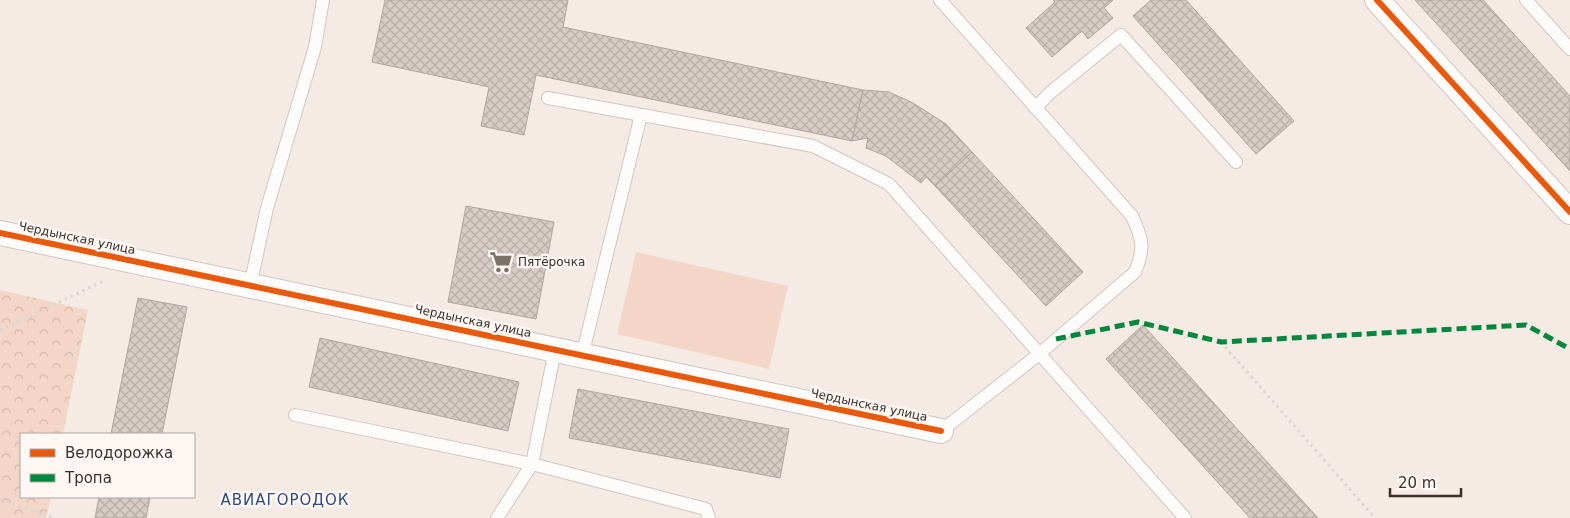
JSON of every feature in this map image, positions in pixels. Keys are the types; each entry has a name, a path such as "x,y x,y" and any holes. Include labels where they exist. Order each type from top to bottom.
{"street":[{"path":"1377,0 1570,212"},
{"name":"Чердынская улица","path":"0,233 942,431"}],"lane":[{"path":"250,286 267,208 315,46 323,0"},
{"path":"940,0 1132,216 1140,234 1143,254 1135,272 1038,355 942,431"},
{"path":"1526,0 1570,49"},
{"path":"1036,108 1050,92 1120,35 1236,162"},
{"path":"548,98 813,146 890,184 1038,355 1185,518"},
{"path":"582,356 640,115"},
{"path":"497,518 532,464 555,350"},
{"path":"295,415 532,464 706,509 710,518"}],"path":[{"path":"0,330 141,263"},
{"path":"1221,342 1375,518"},
{"path":"0,499 54,518"}],"green space":[{"path":"636,252 788,286 769,369 617,334"},
{"path":"0,290 88,310 63,433 20,433 20,498 51,498 46,518 0,518"}],"building":[{"path":"385,0 568,0 563,27 863,90 852,141 536,75 524,135 481,126 489,87 372,62"},
{"path":"1053,0 1113,0 1104,8 1113,18 1088,39 1082,31 1052,57 1026,28 1055,2"},
{"path":"1151,0 1186,0 1294,121 1256,154 1133,16"},
{"path":"1415,0 1483,0 1570,96 1570,171"},
{"path":"863,90 889,92 913,103 946,124 972,152 935,186 926,177 921,183 886,156 866,148 868,138 852,141"},
{"path":"972,152 1083,272 1046,306 935,186"},
{"name":"Пятёрочка","path":"466,206 554,222 536,319 448,302"},
{"path":"138,298 187,307 162,433 111,433"},
{"path":"1143,325 1318,518 1250,518 1106,359"},
{"path":"320,338 519,382 508,431 309,387"},
{"path":"578,389 789,429 780,478 569,438"},
{"path":"99,498 150,498 146,518 95,518"}],"marked path":[{"path":"1056,339 1138,322 1221,342 1526,325 1570,349"}],"cycle path":[{"path":"1377,0 1570,212"},
{"path":"0,233 941,431"}],"place":[{"name":"Пятёрочка","path":"501,262"}],"district":[{"name":"АВИАГОРОДОК","path":"285,500"}]}
